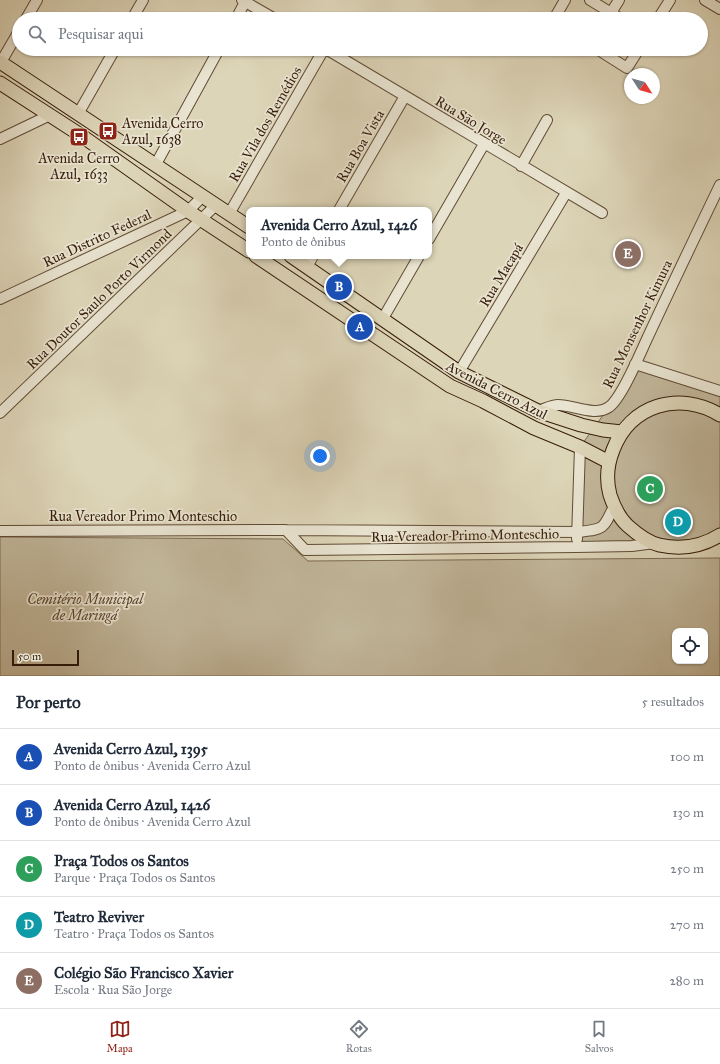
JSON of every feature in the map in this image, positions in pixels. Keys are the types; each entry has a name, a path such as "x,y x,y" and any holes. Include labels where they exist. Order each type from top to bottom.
{"main road":[{"path":"0,62 246,225"},
{"path":"0,83 50,115 188,211 246,249"},
{"path":"72,130 84,133 103,143 111,142 112,136"},
{"name":"Avenida Cerro Azul","path":"260,259 450,386 534,428 580,447 608,462"},
{"name":"Avenida Cerro Azul","path":"310,261 382,320 460,372 538,411 581,425 603,430 622,432"},
{"path":"488,404 495,390"},
{"path":"720,415 709,408 690,403 666,404 652,408 635,418 622,432 608,462 608,486 614,506 624,522 637,534 654,543 672,548 720,546"},
{"path":"691,547 711,541 720,535"}],"street":[{"path":"30,12 37,0"},
{"path":"136,12 142,0"},
{"path":"558,12 565,0"},
{"path":"590,0 604,12"},
{"path":"612,12 619,0"},
{"path":"662,12 670,0"},
{"path":"705,0 720,9"},
{"path":"240,12 245,1 263,12"},
{"path":"0,62 12,42"},
{"path":"78,114 110,56"},
{"path":"156,164 215,56"},
{"name":"Rua Vila dos Remédios","path":"229,214 321,56"},
{"name":"Rua São Jorge","path":"337,56 602,213"},
{"path":"608,56 627,68 635,56"},
{"name":"Rua Boa Vista","path":"341,207 405,96"},
{"path":"0,138 50,115"},
{"path":"521,166 547,120"},
{"path":"432,234 484,144"},
{"name":"Rua Monsenhor Kimura","path":"538,411 559,405 602,411 609,407 616,399 635,364 720,184"},
{"name":"Rua Macapá","path":"460,372 566,193"},
{"name":"Rua Distrito Federal","path":"0,299 188,211 203,196"},
{"name":"Rua Doutor Saulo Porto Virmond","path":"0,413 216,205"},
{"path":"382,320 417,259"},
{"path":"635,364 720,391"},
{"path":"576,548 578,532 580,447"},
{"name":"Rua Vereador Primo Monteschio","path":"0,531 286,530 578,532 599,529 605,524 614,506"},
{"name":"Rua Vereador Primo Monteschio","path":"286,530 305,550 576,548 632,546 654,543"}],"green space":[{"path":"635,364 720,391 720,535 711,541 576,547 580,447 609,407"},
{"name":"Cemitério Municipal de Maringá","path":"0,537 283,539 308,561 720,558 720,676 0,676"}],"place":[{"name":"Avenida Cerro Azul, 1638","path":"108,131"},
{"name":"Avenida Cerro Azul, 1633","path":"79,137"},
{"name":"Colégio São Francisco Xavier","path":"628,254"},
{"name":"Avenida Cerro Azul, 1426","path":"339,287"},
{"name":"Avenida Cerro Azul, 1395","path":"360,327"},
{"name":"Praça Todos os Santos","path":"650,489"},
{"name":"Teatro Reviver","path":"678,522"}]}
